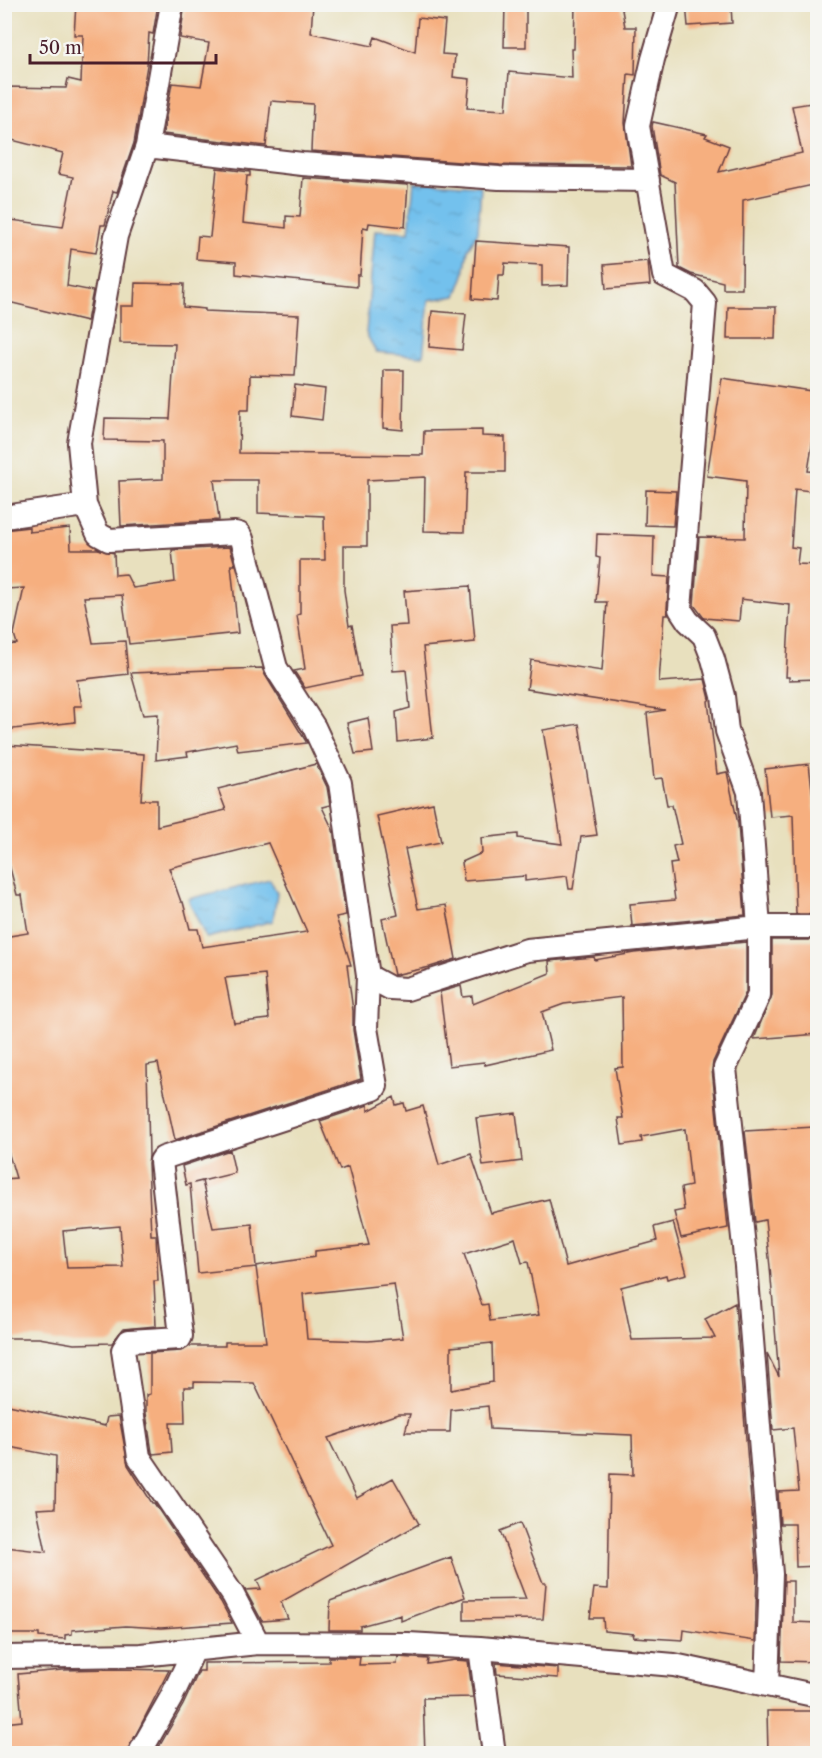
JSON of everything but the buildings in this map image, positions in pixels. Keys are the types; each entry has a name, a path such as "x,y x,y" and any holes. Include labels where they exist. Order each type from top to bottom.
{"street":[{"path":"172,4 147,146 116,236 79,444 85,505 98,534 109,540 235,533 239,534 242,539 276,668 314,727 340,783 368,976 366,1028 376,1086 374,1089 163,1158 161,1161 181,1336 180,1338 129,1341 123,1350 139,1457 233,1595 258,1643"},
{"path":"669,4 653,59 638,126 664,275 695,291 705,303 680,609 688,621 704,636 713,659 723,696 727,731 749,792 759,927 759,995 725,1068 746,1266 771,1575 767,1685"},
{"path":"147,146 302,164 476,176 648,180"},
{"path":"4,517 85,505"},
{"path":"368,976 390,988 407,989 527,950 759,927 818,927"},
{"path":"4,1658 141,1655 258,1643 408,1644 674,1665 818,1696"},
{"path":"480,1648 494,1754"},
{"path":"140,1754 194,1650"}],"water":[{"path":"414,182 481,186 478,232 468,249 464,275 456,296 429,300 423,356 376,352 366,333 375,230 409,232"},
{"path":"270,879 277,893 273,921 206,938 188,899"}]}
